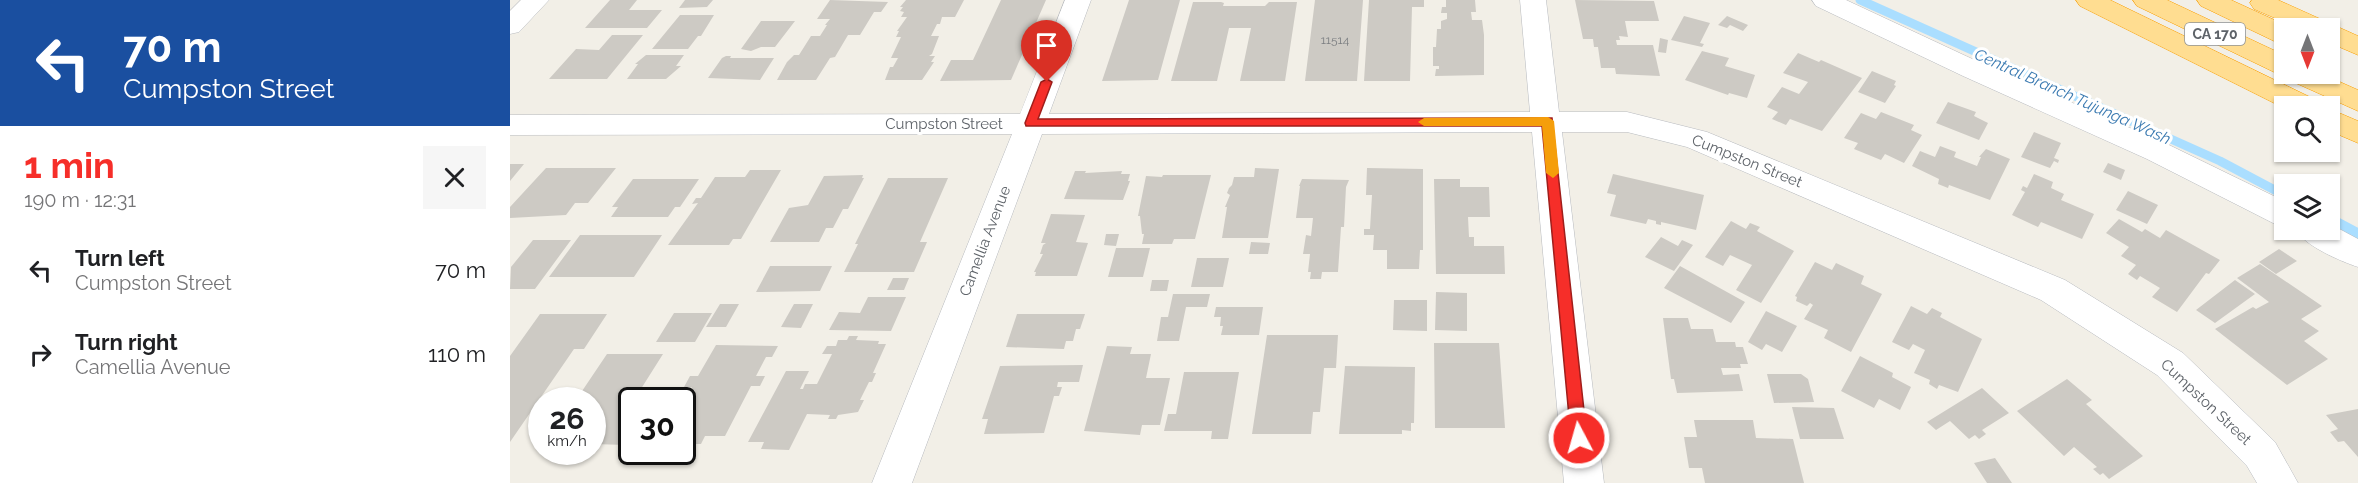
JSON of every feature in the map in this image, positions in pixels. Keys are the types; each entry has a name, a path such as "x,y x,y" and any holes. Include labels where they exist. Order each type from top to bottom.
{"highway":[{"path":"2089,0 2284,96"},
{"name":"CA 170","path":"2146,0 2274,61"},
{"path":"2182,0 2274,43"},
{"path":"2210,0 2274,30"},
{"path":"2256,0 2296,18"},
{"path":"2340,38 2358,46"},
{"path":"2340,61 2358,69"},
{"path":"2340,74 2358,82"},
{"path":"2321,84 2358,101"},
{"path":"2340,124 2358,133"}],"street":[{"path":"510,26 536,0"},
{"name":"Camellia Avenue","path":"892,483 1078,0"},
{"path":"1533,0 1548,121 1584,483"},
{"path":"1825,0 1973,70 2158,152 2274,210"},
{"name":"Cumpston Street","path":"510,125 1627,122 1696,139 2053,290 2170,364 2261,454 2278,483"},
{"path":"2331,240 2358,254"}],"building":[{"path":"610,0 637,0 629,10 662,10 647,28 585,28"},
{"path":"685,0 713,0 707,7 679,8"},
{"path":"830,0 888,2 881,12 874,12 860,35 848,35 835,57 830,58 816,80 777,80 787,62 794,55 799,55 811,36 820,36 830,19 817,19"},
{"path":"906,0 964,0 955,17 942,17 940,24 937,24 931,36 939,36 929,56 935,56 931,62 934,62 922,80 885,80 890,67 893,67 898,58 891,58 901,37 896,37 899,31 897,31 907,17 901,17 904,12 900,11 903,7 900,7"},
{"path":"1001,0 1046,0 1011,80 940,81 951,60 973,60"},
{"path":"1129,0 1180,0 1158,80 1102,81"},
{"path":"1315,0 1363,0 1357,81 1305,81"},
{"path":"1369,0 1424,0 1424,7 1412,7 1410,81 1364,81"},
{"path":"1446,0 1475,0 1476,12 1471,12 1472,20 1482,20 1484,75 1435,76 1439,66 1433,66 1433,47 1436,47 1437,29 1441,29 1441,21 1447,19 1447,13 1441,13 1442,7 1446,7"},
{"path":"1575,0 1654,1 1659,21 1625,21 1628,37 1619,36 1620,40 1616,40 1617,45 1653,45 1660,76 1616,74 1615,68 1601,68 1598,47 1594,47 1593,39 1583,39"},
{"path":"1193,2 1221,2 1224,3 1223,6 1265,6 1269,2 1297,2 1285,81 1240,81 1251,28 1229,28 1217,81 1171,81"},
{"path":"680,15 714,15 701,36 698,36 688,49 652,49"},
{"path":"1684,16 1710,23 1700,43 1704,44 1702,47 1671,40"},
{"path":"1727,16 1748,25 1743,31 1730,25 1727,28 1718,25"},
{"path":"761,21 795,21 775,47 761,47 751,51 741,49"},
{"path":"612,35 643,35 607,79 549,79 576,49 599,50"},
{"path":"1660,38 1668,40 1666,53 1658,52"},
{"path":"1702,51 1729,58 1725,66 1755,75 1747,98 1729,93 1728,95 1685,80"},
{"path":"1798,53 1819,62 1821,60 1862,78 1822,131 1790,119 1786,125 1772,119 1778,112 1767,107 1782,87 1799,94 1808,82 1783,73"},
{"path":"646,55 684,55 676,66 681,66 666,79 627,79 638,64 635,64"},
{"path":"731,56 730,58 774,58 760,80 708,78 722,58"},
{"path":"1872,71 1896,81 1894,85 1896,86 1885,103 1858,92"},
{"path":"1948,102 1976,112 1974,116 1988,123 1979,140 1936,123"},
{"path":"1881,112 1914,125 1911,130 1922,135 1904,163 1885,154 1881,160 1854,149 1858,143 1844,138 1861,113 1876,119"},
{"path":"2034,132 2061,143 2054,158 2059,160 2058,163 2054,161 2050,168 2021,157"},
{"path":"1940,146 1956,152 1954,157 1977,166 1981,157 1979,157 1986,149 2010,159 1990,200 1949,185 1948,188 1938,184 1939,179 1912,166 1920,151 1935,157"},
{"path":"2108,163 2125,170 2121,180 2103,172"},
{"path":"510,164 524,164 510,181"},
{"path":"546,168 616,168 588,203 575,203 566,215 510,218 510,207"},
{"path":"1255,168 1279,169 1268,238 1222,238 1227,207 1225,207 1230,195 1227,193 1234,177 1254,177"},
{"path":"1367,168 1423,169 1423,250 1420,250 1419,269 1387,269 1387,250 1373,250 1374,235 1364,235 1364,229 1370,229 1372,195 1366,195"},
{"path":"750,170 781,170 741,239 733,239 729,245 668,245 698,203 692,204 696,198 701,198 715,177 745,177"},
{"path":"1075,171 1086,171 1085,173 1122,171 1121,174 1130,174 1128,181 1130,181 1123,200 1064,199"},
{"path":"1613,174 1704,195 1696,230 1661,222 1661,225 1656,224 1656,221 1648,219 1646,224 1610,216 1616,195 1607,193"},
{"path":"2034,174 2053,182 2051,188 2064,194 2061,200 2094,214 2082,239 2041,222 2038,227 2012,215 2025,192 2021,190 2023,186 2027,188"},
{"path":"863,175 862,178 864,178 848,209 843,209 833,228 826,228 819,242 770,242 789,208 808,205 824,176"},
{"path":"1163,175 1211,175 1195,239 1174,239 1172,244 1142,244 1144,234 1142,234 1140,216 1138,216 1146,176 1162,177"},
{"path":"888,178 948,178 920,242 927,242 914,272 844,272 858,244 855,244"},
{"path":"633,179 699,179 680,207 675,207 668,217 611,217 618,207 612,207"},
{"path":"1302,179 1349,180 1346,187 1344,227 1341,227 1338,272 1322,272 1321,279 1310,279 1311,272 1308,272 1310,254 1303,254 1306,235 1311,236 1313,218 1296,218 1299,186"},
{"path":"1434,179 1460,179 1460,187 1489,187 1490,217 1468,217 1469,237 1474,237 1474,246 1504,246 1505,274 1436,274"},
{"path":"2128,191 2158,205 2147,224 2116,210"},
{"path":"1051,214 1085,215 1076,242 1088,243 1077,276 1035,276 1036,272 1034,272 1043,254 1040,254 1043,245 1046,243 1041,243"},
{"path":"2119,219 2142,232 2145,229 2160,238 2166,230 2220,260 2209,274 2206,273 2177,312 2152,297 2160,288 2140,276 2137,280 2128,274 2136,265 2121,256 2129,247 2106,233"},
{"path":"1731,221 1746,229 1750,223 1760,227 1757,231 1794,251 1761,303 1736,290 1752,265 1730,255 1723,266 1705,257"},
{"path":"1106,234 1119,234 1116,246 1104,245"},
{"path":"580,235 662,235 634,277 549,277"},
{"path":"1661,237 1678,246 1682,240 1693,245 1674,271 1645,257"},
{"path":"533,240 571,240 535,289 510,289 511,267"},
{"path":"1251,242 1270,243 1268,254 1249,254"},
{"path":"1116,248 1150,248 1143,277 1108,277"},
{"path":"2279,249 2297,261 2276,274 2259,262"},
{"path":"1197,258 1229,258 1223,287 1191,287"},
{"path":"1815,262 1832,270 1836,263 1864,276 1861,284 1882,294 1851,352 1824,338 1828,330 1804,319 1813,305 1810,303 1807,306 1796,301 1795,296"},
{"path":"2260,264 2322,306 2301,319 2319,331 2304,341 2328,359 2287,385 2215,329 2253,307 2256,309 2269,302 2237,278"},
{"path":"770,266 832,266 820,291 756,292"},
{"path":"1680,266 1745,302 1731,323 1664,288"},
{"path":"893,278 909,278 904,290 887,290"},
{"path":"1152,280 1169,280 1167,291 1150,291"},
{"path":"2235,280 2255,294 2215,323 2196,310"},
{"path":"1436,292 1467,293 1467,331 1435,330"},
{"path":"1173,294 1210,294 1207,307 1186,307 1179,341 1157,341 1161,317 1168,317"},
{"path":"868,297 906,297 891,331 829,330 839,312 860,313"},
{"path":"1394,300 1427,300 1427,331 1393,330"},
{"path":"720,304 739,304 726,327 706,327"},
{"path":"794,304 813,304 801,328 781,327"},
{"path":"1911,306 1927,314 1932,308 1942,313 1940,317 1982,339 1958,392 1939,385 1937,389 1929,384 1930,380 1914,373 1925,350 1913,344 1909,350 1892,342"},
{"path":"1216,307 1263,307 1259,335 1221,335 1223,326 1220,326 1221,317 1214,317"},
{"path":"1766,311 1797,326 1782,352 1766,344 1762,350 1748,342"},
{"path":"674,313 712,313 695,342 656,342"},
{"path":"540,314 607,314 584,349 574,349 548,387 528,387 528,416 510,442 510,356"},
{"path":"1017,314 1085,314 1080,329 1076,329 1073,341 1066,341 1064,349 1006,347"},
{"path":"1663,318 1688,318 1691,329 1713,329 1716,342 1735,342 1736,347 1743,347 1748,364 1740,364 1741,368 1721,368 1723,375 1739,374 1743,391 1677,393 1674,379 1671,379"},
{"path":"1267,335 1338,335 1336,368 1324,368 1320,412 1313,412 1311,434 1252,434"},
{"path":"849,336 858,336 856,340 879,341 878,344 886,344 873,373 876,373 872,382 869,382 860,400 864,400 858,412 838,415 836,419 828,419 830,415 807,414 789,450 761,449 764,442 748,442 786,371 809,371 800,389 803,389 805,384 817,384 832,354 822,354 827,346 836,346 838,340 847,340"},
{"path":"1434,343 1499,343 1505,428 1435,428"},
{"path":"716,345 778,346 772,357 766,357 756,376 765,376 760,386 751,386 725,436 705,436 701,444 696,444 696,387 684,387 690,376 698,376"},
{"path":"1107,346 1132,347 1130,354 1151,354 1146,378 1170,378 1160,425 1142,425 1140,435 1084,431"},
{"path":"607,354 663,354 642,387 618,387 618,445 606,444 606,387 585,387"},
{"path":"1860,356 1893,373 1892,377 1911,387 1900,410 1879,399 1874,408 1841,391"},
{"path":"1083,365 1079,382 1058,382 1057,387 1062,387 1059,396 1054,396 1044,433 984,434 988,419 982,419 1000,366"},
{"path":"1345,366 1415,367 1414,423 1411,423 1411,431 1402,430 1402,434 1339,434"},
{"path":"1184,372 1239,372 1228,439 1211,439 1212,431 1164,431 1168,414 1176,414"},
{"path":"1767,374 1801,374 1808,379 1814,402 1774,403"},
{"path":"2067,379 2092,400 2086,404 2143,456 2109,479 2103,473 2100,475 2093,469 2097,467 2074,447 2064,456 2017,411"},
{"path":"1982,388 2009,413 1982,430 1986,434 1979,439 1975,435 1969,439 1950,421 1936,430 1927,422"},
{"path":"1792,407 1834,408 1844,439 1800,439"},
{"path":"2358,409 2358,457 2344,441 2338,442 2330,432 2338,429 2326,415"},
{"path":"1694,420 1753,420 1756,438 1793,439 1804,483 1705,483 1702,468 1689,468 1684,437 1697,437"},
{"path":"1995,458 2012,483 1987,483 1974,463"}],"waterway":[{"name":"Central Branch Tujunga Wash","path":"1860,0 2220,161 2274,190"},
{"name":"Central Branch Tujunga Wash","path":"2340,224 2358,234"}],"slow traffic":[{"path":"1424,122 1548,121 1553,173"}],"route":[{"path":"1047,82 1031,123 1548,121 1579,438"}]}
